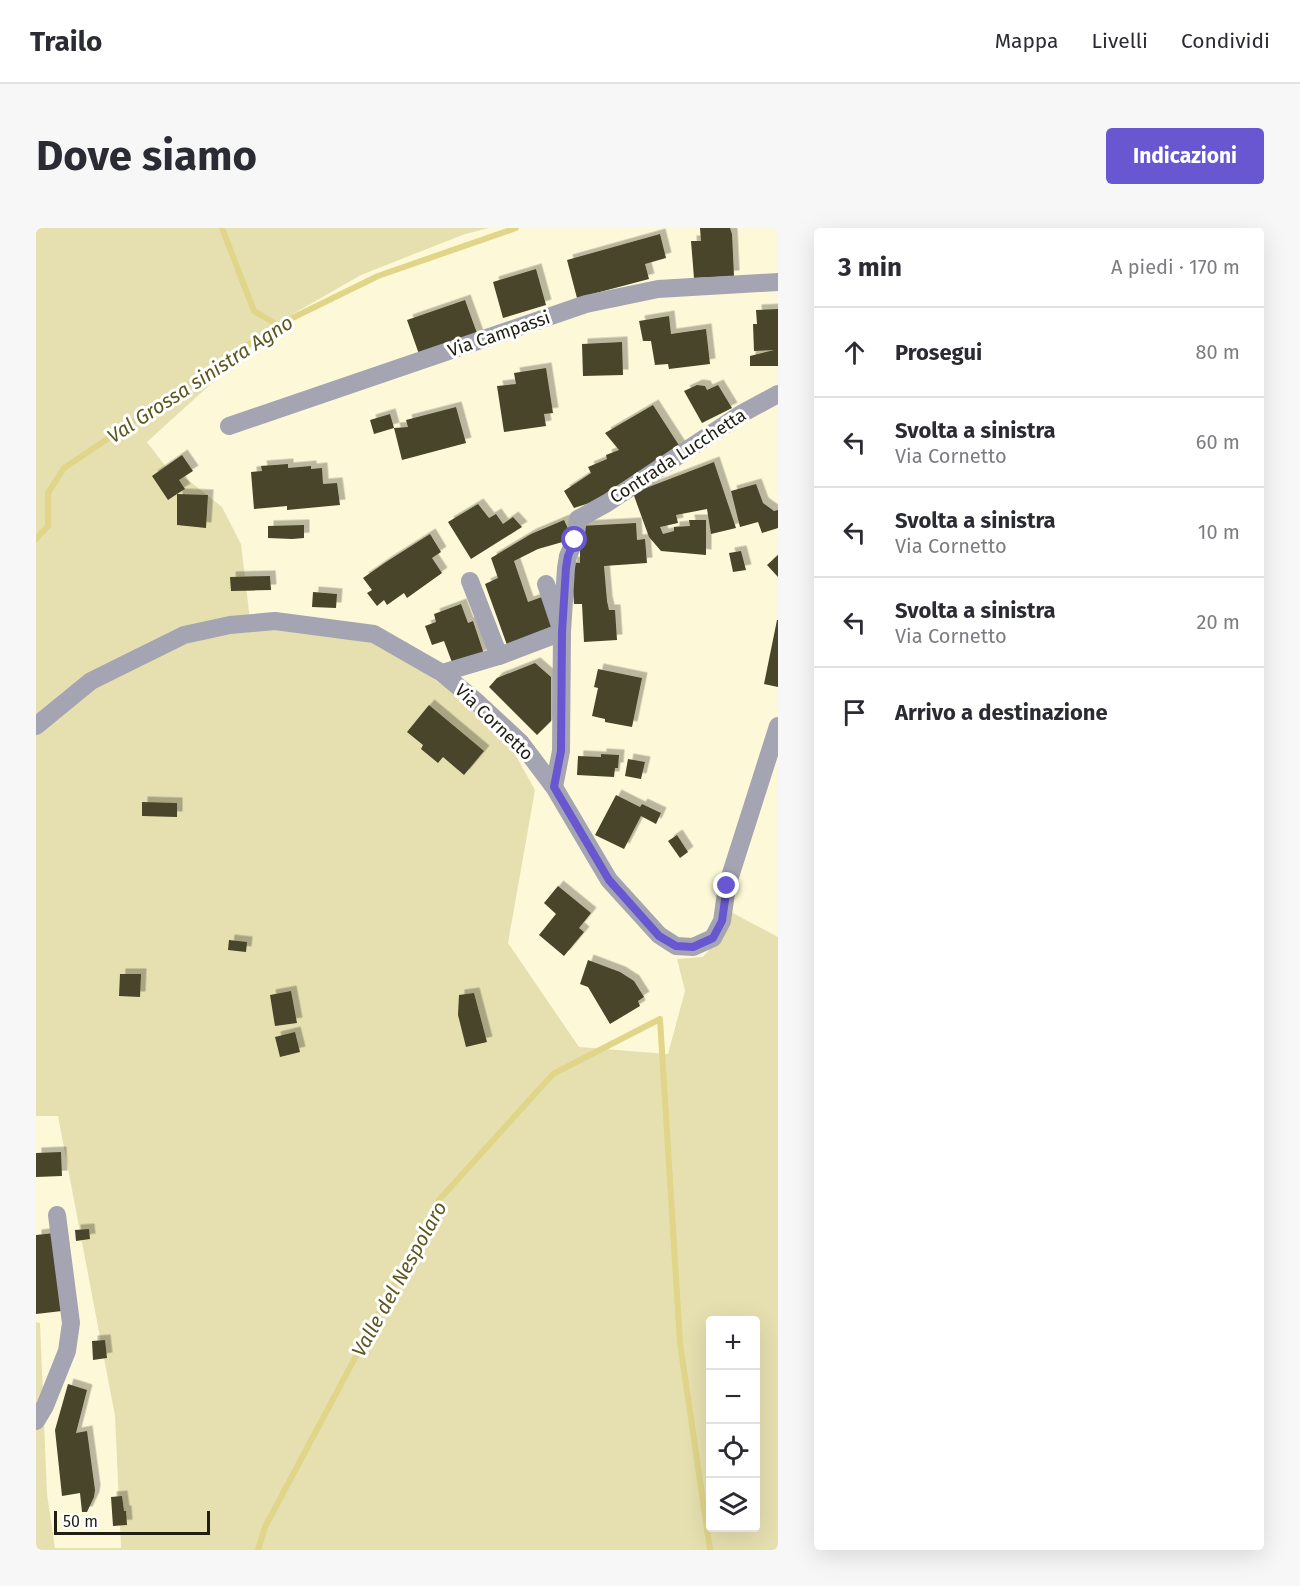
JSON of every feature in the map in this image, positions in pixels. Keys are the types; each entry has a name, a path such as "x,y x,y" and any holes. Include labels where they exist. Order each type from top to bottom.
{"street":[{"name":"Via Campassi","path":"229,426 586,304 658,290 778,282"},
{"name":"Contrada Lucchetta","path":"562,632 568,556 575,540 578,519 607,503 741,414 778,394"},
{"path":"470,581 499,656"},
{"path":"546,584 562,632 561,751 554,787"},
{"name":"Via Cornetto","path":"36,726 91,681 184,635 230,625 275,621 374,634 442,673 520,742 554,787 609,880 659,936 676,946 693,947 713,938 722,921 727,886 778,726"},
{"path":"442,673 499,656 562,632"},
{"path":"36,1421 45,1406 67,1351 71,1323 57,1215"}],"shaded area":[{"path":"36,228 489,228 465,234 361,275 279,322 147,442 166,467 192,483 222,507 241,544 250,620 389,645 470,706 510,745 535,790 508,943 579,1047 668,1054 685,991 677,959 703,957 721,936 727,910 778,937 778,1550 36,1550 36,1322 40,1323 47,1494 55,1548 121,1548 115,1416 58,1116 36,1116"}],"building":[{"path":"700,228 730,228 734,276 694,278 691,241 701,241"},
{"path":"660,234 666,258 645,264 649,279 577,298 567,260"},
{"path":"536,269 546,305 503,318 493,282"},
{"path":"465,300 478,336 420,357 407,320"},
{"path":"778,309 778,366 750,366 750,356 774,350 754,351 753,324 757,324 756,310"},
{"path":"669,316 671,334 706,329 710,364 669,369 668,364 655,365 651,341 643,341 639,321"},
{"path":"622,342 623,375 583,376 582,344"},
{"path":"546,368 553,413 544,414 546,426 504,432 497,386 516,384 514,373"},
{"path":"697,385 705,386 707,390 718,385 732,408 702,423 684,391"},
{"path":"653,405 682,450 605,498 574,508 564,491 591,473 588,467 607,459 606,455 619,450 605,433"},
{"path":"456,407 466,443 402,460 394,428 408,427 406,420"},
{"path":"390,414 394,428 374,434 370,420"},
{"path":"182,455 193,471 179,480 185,489 168,500 152,476"},
{"path":"714,462 736,528 711,534 707,509 676,515 678,523 660,527 663,534 674,531 674,527 690,526 689,520 706,520 706,555 661,551 649,537 633,493"},
{"path":"288,464 288,468 311,466 311,469 322,468 323,484 337,483 340,505 287,510 287,506 254,509 251,472 262,471 261,466"},
{"path":"756,484 763,503 774,511 778,510 778,528 762,533 758,522 740,527 731,491"},
{"path":"177,494 208,495 206,528 177,525"},
{"path":"478,504 489,518 496,514 503,524 513,517 522,527 471,559 448,522"},
{"path":"564,520 573,539 538,549 514,561 528,602 542,597 553,629 507,645 485,584 498,578 491,558 531,534"},
{"path":"636,523 637,540 645,539 647,563 604,566 609,610 615,610 617,640 584,642 582,604 574,604 571,562 580,563 580,526"},
{"path":"304,525 304,538 268,538 268,526"},
{"path":"430,534 441,552 432,558 442,573 407,598 404,593 387,605 384,600 377,606 367,593 372,590 363,578"},
{"path":"741,551 746,570 733,572 729,553"},
{"path":"778,555 778,577 767,565"},
{"path":"270,576 271,590 231,591 230,577"},
{"path":"313,592 337,594 336,608 312,607"},
{"path":"461,604 468,623 473,621 484,654 453,665 444,641 432,645 425,626 436,622 434,614"},
{"path":"778,620 778,687 764,684"},
{"path":"535,663 551,677 551,721 537,735 489,687 497,678"},
{"path":"598,669 642,678 632,727 605,722 605,719 592,716 598,688 594,687"},
{"path":"429,705 484,751 464,775 443,757 438,763 421,749 423,745 407,732"},
{"path":"601,754 619,755 618,768 615,768 614,777 577,775 578,756 601,757"},
{"path":"628,759 645,762 641,779 625,776"},
{"path":"616,795 640,807 642,804 661,813 656,824 641,816 624,849 595,835"},
{"path":"142,802 177,803 177,817 142,816"},
{"path":"677,835 688,852 680,858 668,841"},
{"path":"558,886 591,913 579,928 584,932 564,956 539,935 556,914 544,903"},
{"path":"229,940 247,942 246,952 228,950"},
{"path":"588,960 620,972 634,981 644,997 638,1001 640,1006 610,1024 588,987 580,984"},
{"path":"120,974 141,974 140,997 119,996"},
{"path":"291,991 297,1023 275,1026 270,995"},
{"path":"474,993 487,1042 466,1047 458,1015 459,995"},
{"path":"295,1032 300,1052 280,1057 275,1037"},
{"path":"61,1152 62,1176 36,1177 36,1153"},
{"path":"89,1229 90,1239 76,1241 75,1230"},
{"path":"55,1233 62,1311 36,1314 36,1235"},
{"path":"105,1340 107,1358 93,1360 92,1341"},
{"path":"68,1384 87,1390 76,1433 87,1431 95,1490 87,1512 82,1512 80,1493 62,1496 55,1430"},
{"path":"122,1496 127,1525 113,1526 111,1497"}],"waterway":[{"path":"222,228 254,311 278,325"},
{"name":"Val Grossa sinistra Agno","path":"36,539 48,526 48,493 64,468 278,325 378,276 516,228"},
{"name":"Valle del Nespolaro","path":"258,1550 265,1527 439,1200 553,1074 660,1019 680,1343 710,1550"}],"route":[{"path":"575,540 566,568 562,632 561,751 554,787 609,880 659,936 676,946 693,947 713,938 722,921 727,886"}]}
